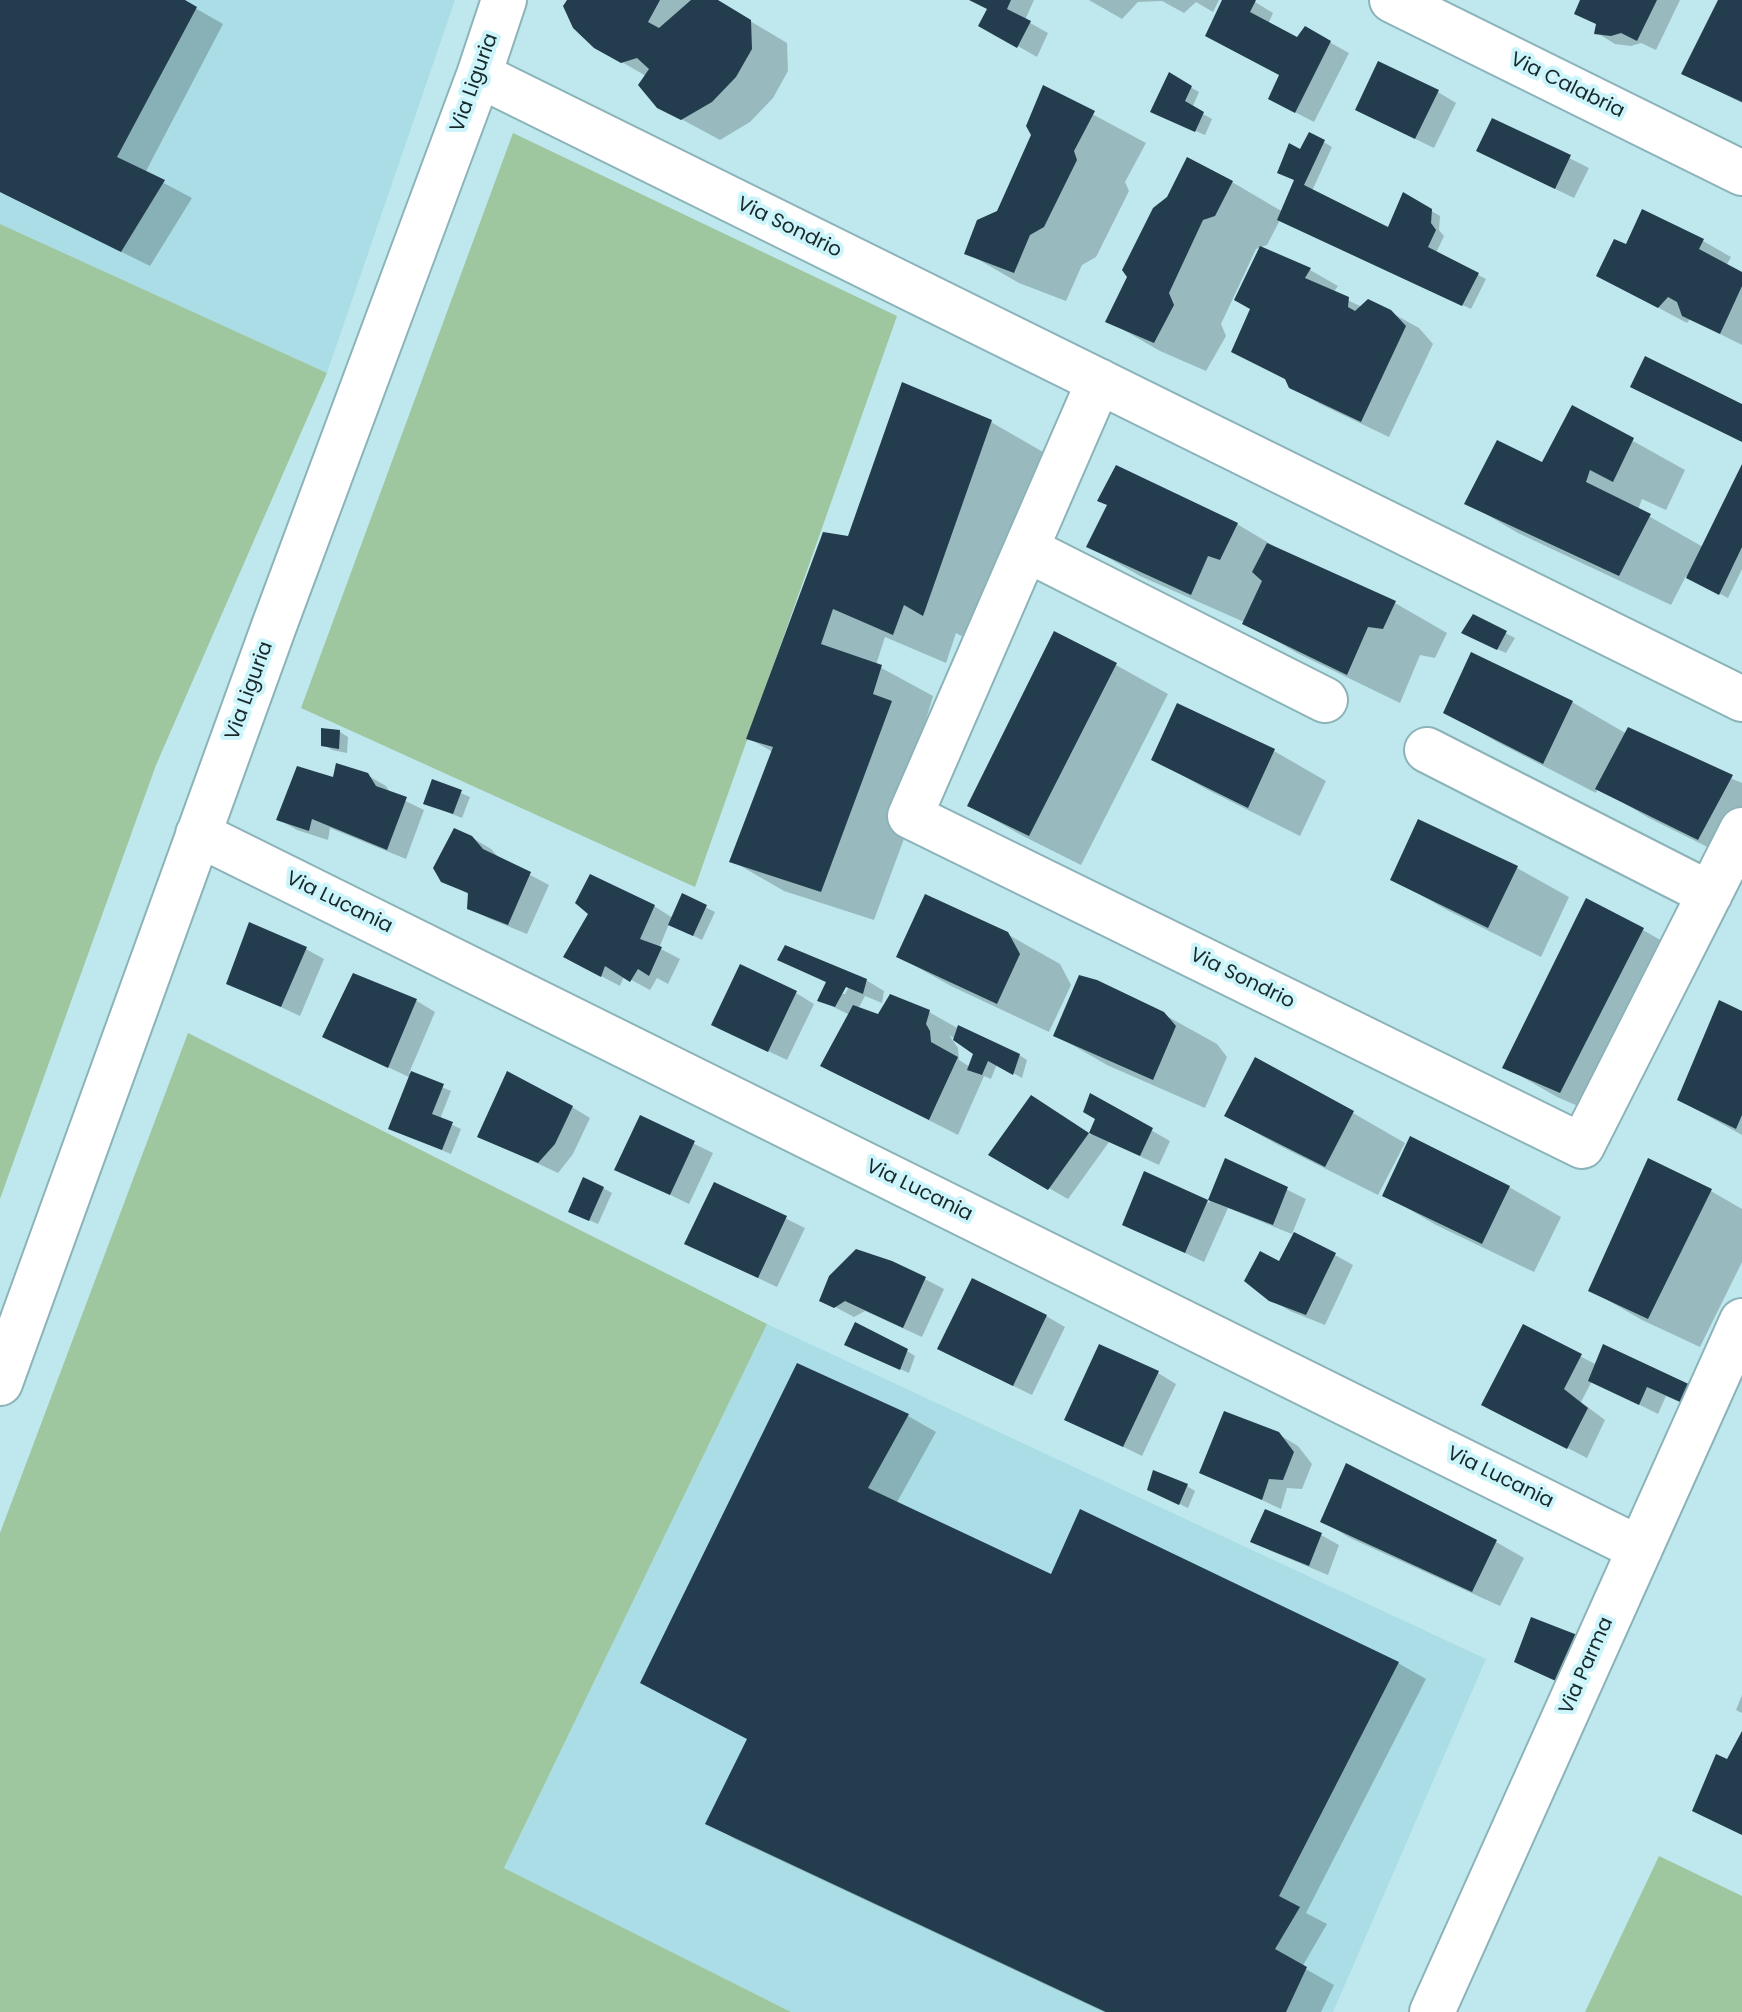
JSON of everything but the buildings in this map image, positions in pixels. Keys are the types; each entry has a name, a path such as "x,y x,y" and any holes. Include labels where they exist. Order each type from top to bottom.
{"street":[{"name":"Via Liguria","path":"0,1383 504,0"},
{"name":"Via Calabria","path":"1392,0 1742,173"},
{"name":"Via Sondrio","path":"479,75 1742,699"},
{"name":"Via Sondrio","path":"1099,381 910,816 1582,1146 1742,830"},
{"path":"1026,549 1325,700"},
{"path":"1427,750 1710,894"},
{"name":"Via Lucania","path":"198,834 1640,1549"},
{"name":"Via Parma","path":"1432,2012 1742,1321"}],"shaded area":[{"path":"0,0 455,0 327,373 0,224"},
{"path":"767,1324 1486,1659 1333,2012 791,2012 504,1868"}],"green space":[{"path":"513,133 897,316 695,887 301,708"},
{"path":"0,224 327,373 156,765 0,1199"},
{"path":"188,1033 767,1324 504,1868 791,2012 0,2012 0,1533"},
{"path":"1659,1856 1742,1896 1742,2012 1585,2012"}]}
